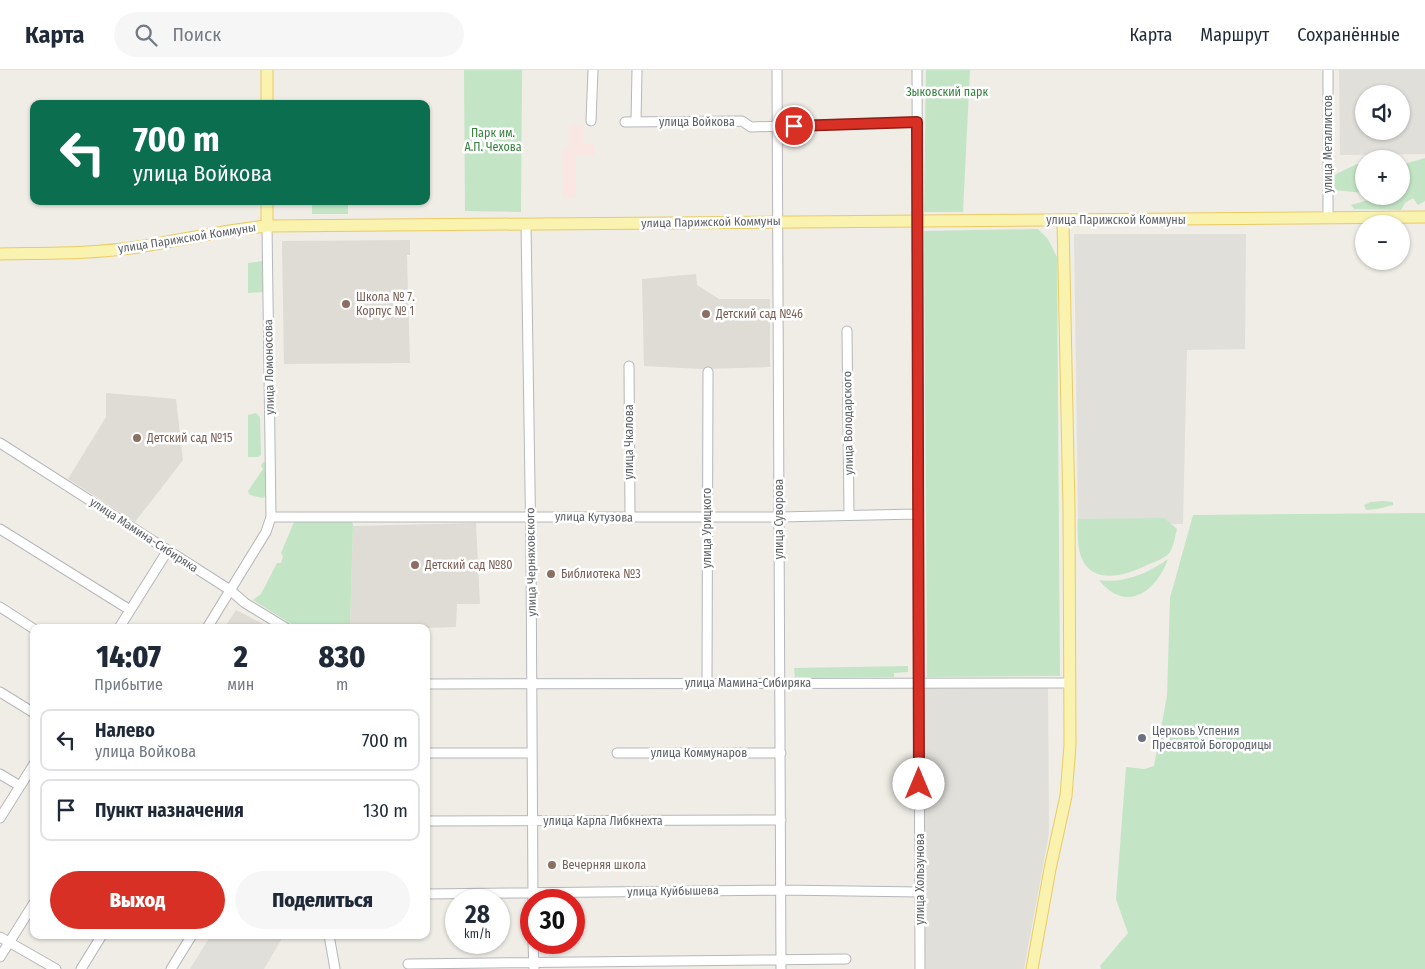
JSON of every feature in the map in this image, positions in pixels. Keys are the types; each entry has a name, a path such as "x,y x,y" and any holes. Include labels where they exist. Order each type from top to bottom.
{"main road":[{"path":"267,70 267,100"},
{"name":"улица Ломоносова","path":"267,205 267,226"},
{"name":"улица Парижской Коммуны","path":"0,254 98,252 137,247 214,232 267,226 1425,217"},
{"path":"1032,969 1050,869 1066,796 1070,745 1069,509 1063,221"}],"street":[{"path":"590,121 593,70"},
{"path":"636,122 637,70"},
{"name":"улица Суворова","path":"776,70 781,964"},
{"name":"улица Хользунова","path":"917,70 920,969"},
{"name":"улица Металлистов","path":"1328,70 1328,218"},
{"name":"улица Войкова","path":"625,122 742,122 751,127 917,122"},
{"name":"улица Черняховского","path":"526,224 531,516 533,889"},
{"name":"улица Ломоносова","path":"209,624 266,532 271,517 267,226"},
{"name":"улица Володарского","path":"847,331 849,515"},
{"name":"улица Чкалова","path":"628,366 630,517"},
{"name":"улица Урицкого","path":"707,683 708,372"},
{"name":"улица Мамина-Сибиряка","path":"0,443 230,590 245,603 279,624"},
{"name":"улица Кутузова","path":"271,517 780,517 918,514"},
{"path":"0,529 130,610"},
{"path":"121,624 168,550"},
{"path":"0,607 30,626"},
{"name":"улица Мамина-Сибиряка","path":"430,684 1070,683"},
{"path":"0,692 30,711"},
{"path":"430,753 532,753"},
{"name":"улица Коммунаров","path":"617,753 780,753"},
{"path":"0,818 30,770"},
{"path":"0,774 20,786"},
{"name":"улица Карла Либкнехта","path":"430,821 781,820"},
{"name":"улица Куйбышева","path":"585,895 781,890 920,892"},
{"name":"улица Куйбышева","path":"430,894 520,896"},
{"path":"0,957 30,909"},
{"path":"0,937 56,969"},
{"path":"81,969 100,939"},
{"path":"171,969 190,939"},
{"path":"330,939 336,969"},
{"path":"408,964 534,966 781,964 846,959"}],"shaded area":[{"path":"1339,70 1425,70 1425,154 1410,154 1410,150 1355,150 1355,155 1340,155"},
{"path":"570,125 583,125 583,143 595,143 595,156 575,156 576,198 563,198 562,149 570,148"},
{"path":"1074,234 1246,234 1245,349 1187,350 1183,524 1078,524"},
{"name":"Школа № 7. Корпус № 1","path":"410,240 410,255 407,255 410,363 284,364 282,241"},
{"name":"Детский сад №46","path":"696,274 697,285 719,299 770,299 770,367 702,369 644,366 642,279"},
{"name":"Детский сад №15","path":"106,393 176,399 183,460 135,522 68,479 106,417"},
{"name":"Детский сад №80","path":"476,523 480,604 457,604 456,627 430,628 430,624 350,624 353,526"},
{"path":"236,610 263,624 227,624"},
{"path":"925,686 1048,687 1049,834 1024,969 925,969"},
{"path":"209,939 282,939 264,969 190,969"}],"green space":[{"name":"Парк им. А.П. Чехова","path":"464,70 522,70 521,212 465,211"},
{"name":"Зыковский парк","path":"926,70 970,70 963,212 924,212"},
{"path":"1425,158 1425,201 1418,205 1413,198 1410,200 1410,162"},
{"path":"1355,165 1355,192 1334,190 1334,175"},
{"path":"312,205 348,205 348,214 312,214"},
{"path":"1351,205 1404,205 1401,210 1354,209"},
{"path":"1038,229 1048,239 1057,257 1060,676 927,677 924,231"},
{"path":"263,261 264,290 263,292 248,293 248,263"},
{"path":"256,413 260,417 261,455 258,457 248,457 248,415"},
{"path":"263,462 267,463 267,494 263,498 250,495 248,491 263,469 261,466"},
{"path":"1371,502 1393,502 1393,505 1366,510 1364,505"},
{"path":"1425,513 1425,969 1101,969 1100,966 1128,933 1116,899 1126,767 1144,769 1154,766 1167,696 1170,598 1193,515"},
{"path":"1164,518 1177,529 1171,550 1163,558 1136,570 1113,576 1093,572 1086,565 1081,555 1078,541 1078,519"},
{"path":"352,521 350,624 291,624 253,600 261,594 277,563 281,563 283,556 281,553 294,522"},
{"path":"1168,559 1156,581 1139,595 1130,597 1119,596 1109,590 1099,580 1127,579 1144,573"},
{"path":"908,666 908,672 894,673 894,677 795,678 794,668"}],"place":[{"name":"Школа № 7. Корпус № 1","path":"346,304"},
{"name":"Детский сад №46","path":"706,314"},
{"name":"Детский сад №15","path":"137,438"},
{"name":"Детский сад №80","path":"415,565"},
{"name":"Библиотека №3","path":"551,574"},
{"name":"Церковь Успения Пресвятой Богородицы","path":"1142,738"},
{"name":"Вечерняя школа","path":"552,865"}],"route":[{"path":"794,126 917,122 919,784"}]}
